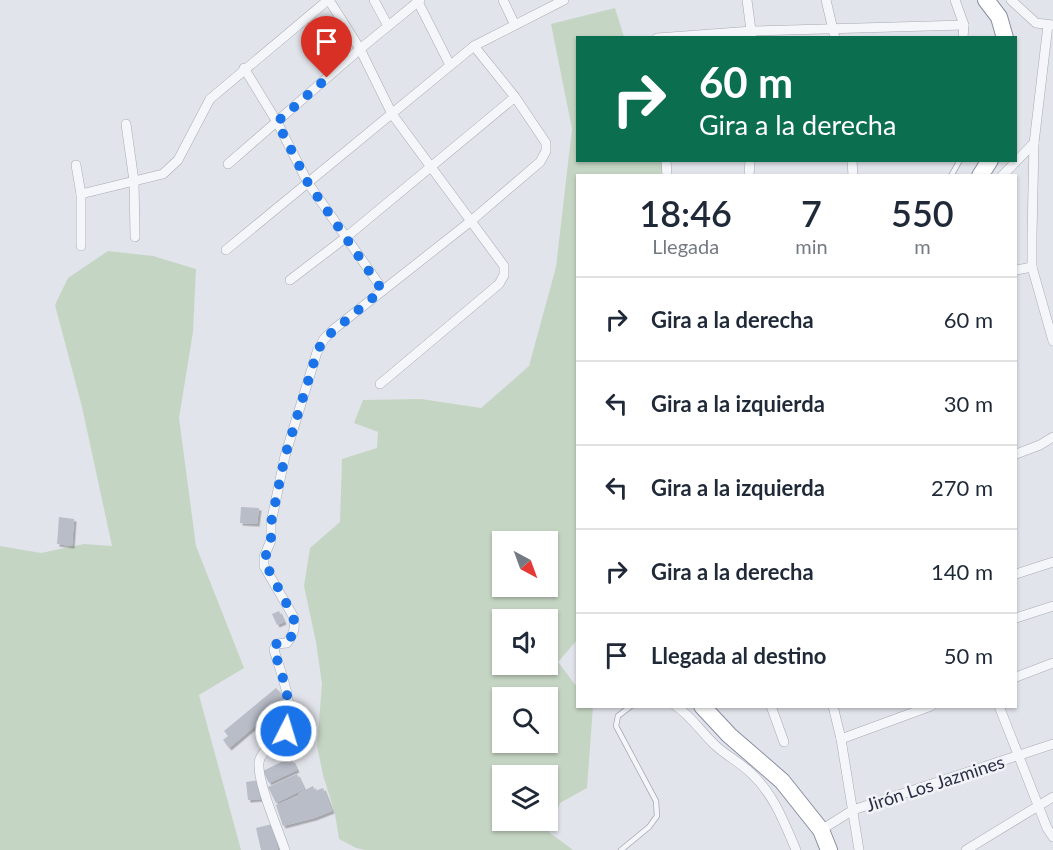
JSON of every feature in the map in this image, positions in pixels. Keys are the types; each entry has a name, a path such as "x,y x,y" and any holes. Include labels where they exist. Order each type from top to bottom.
{"highway":[{"path":"986,0 999,17 1004,36"},
{"path":"704,708 729,735 782,781 821,830 829,850"}],"street":[{"path":"81,194 163,174 178,160 210,99 328,0 360,49 392,114 504,266 504,275 499,284 380,384"},
{"path":"374,0 388,26"},
{"path":"503,0 515,25"},
{"path":"226,250 474,46 564,0"},
{"path":"747,0 752,34"},
{"path":"826,0 835,33"},
{"path":"955,0 964,25 963,36"},
{"path":"1011,0 1032,21 1050,25 1034,143 1032,267 1053,341"},
{"path":"228,164 418,1 450,66"},
{"path":"704,36 835,33 964,25"},
{"path":"285,850 258,772 260,758 286,731 290,718 287,695 274,650 276,644 287,643 294,633 295,624 264,561 271,540 271,523 285,456 317,352 324,339 540,162 546,151 546,143 516,97 474,46"},
{"path":"244,69 277,122 308,183 382,290"},
{"path":"290,280 345,238 516,97"},
{"path":"126,124 134,181 135,237"},
{"path":"1017,161 1034,143"},
{"path":"1004,174 1016,162"},
{"path":"76,165 81,194 81,246"},
{"path":"1017,270 1032,267"},
{"path":"1017,454 1040,446 1053,437"},
{"path":"1017,574 1053,562"},
{"path":"1017,618 1053,606"},
{"path":"1017,677 1053,663"},
{"path":"678,708 726,755 741,763 753,774 769,793 795,850"},
{"path":"772,708 784,742"},
{"path":"833,708 841,739 859,850"},
{"path":"841,739 926,708"},
{"path":"1000,708 1037,805 1053,837"},
{"name":"Jirón Los Jazmines","path":"821,830 853,810 1053,744"},
{"path":"966,850 1053,797"}],"lane":[{"path":"621,850 649,827 657,816 656,801 616,726 618,716 628,708"}],"green space":[{"path":"615,8 624,36 576,36 576,162 666,163 661,174 576,174 576,641 558,662 576,686 576,708 593,708 587,788 560,803 558,808 558,765 492,765 492,831 549,831 573,850 365,850 356,848 339,839 335,814 317,746 322,684 304,586 310,548 340,522 342,459 377,448 378,432 354,423 363,400 421,399 481,408 529,366 556,267 572,129 551,24"},
{"path":"108,251 153,256 196,269 193,332 179,418 196,546 244,668 199,695 241,850 0,850 0,546 41,553 84,544 112,546 82,407 55,305 68,278"}],"building":[{"path":"241,507 259,508 257,524 240,523"},
{"path":"59,517 74,519 72,546 57,544"},
{"path":"279,611 284,622 277,625 272,614"},
{"path":"276,688 286,700 229,748 223,740 228,736 224,731"},
{"path":"292,732 304,739 300,746 288,738"},
{"path":"287,759 292,760 297,770 269,783 263,771"},
{"path":"297,774 304,789 276,803 268,787"},
{"path":"259,780 261,799 248,800 246,782"},
{"path":"313,786 315,791 323,788 332,811 283,826 276,805 298,796 299,793"},
{"path":"272,824 278,850 261,850 256,828"}],"route":[{"path":"286,731 290,718 287,695 274,650 276,644 287,643 294,633 295,624 293,616 264,566 264,557 271,540 271,523 285,456 304,390 324,339 382,290 308,183 277,122 327,78"}]}
